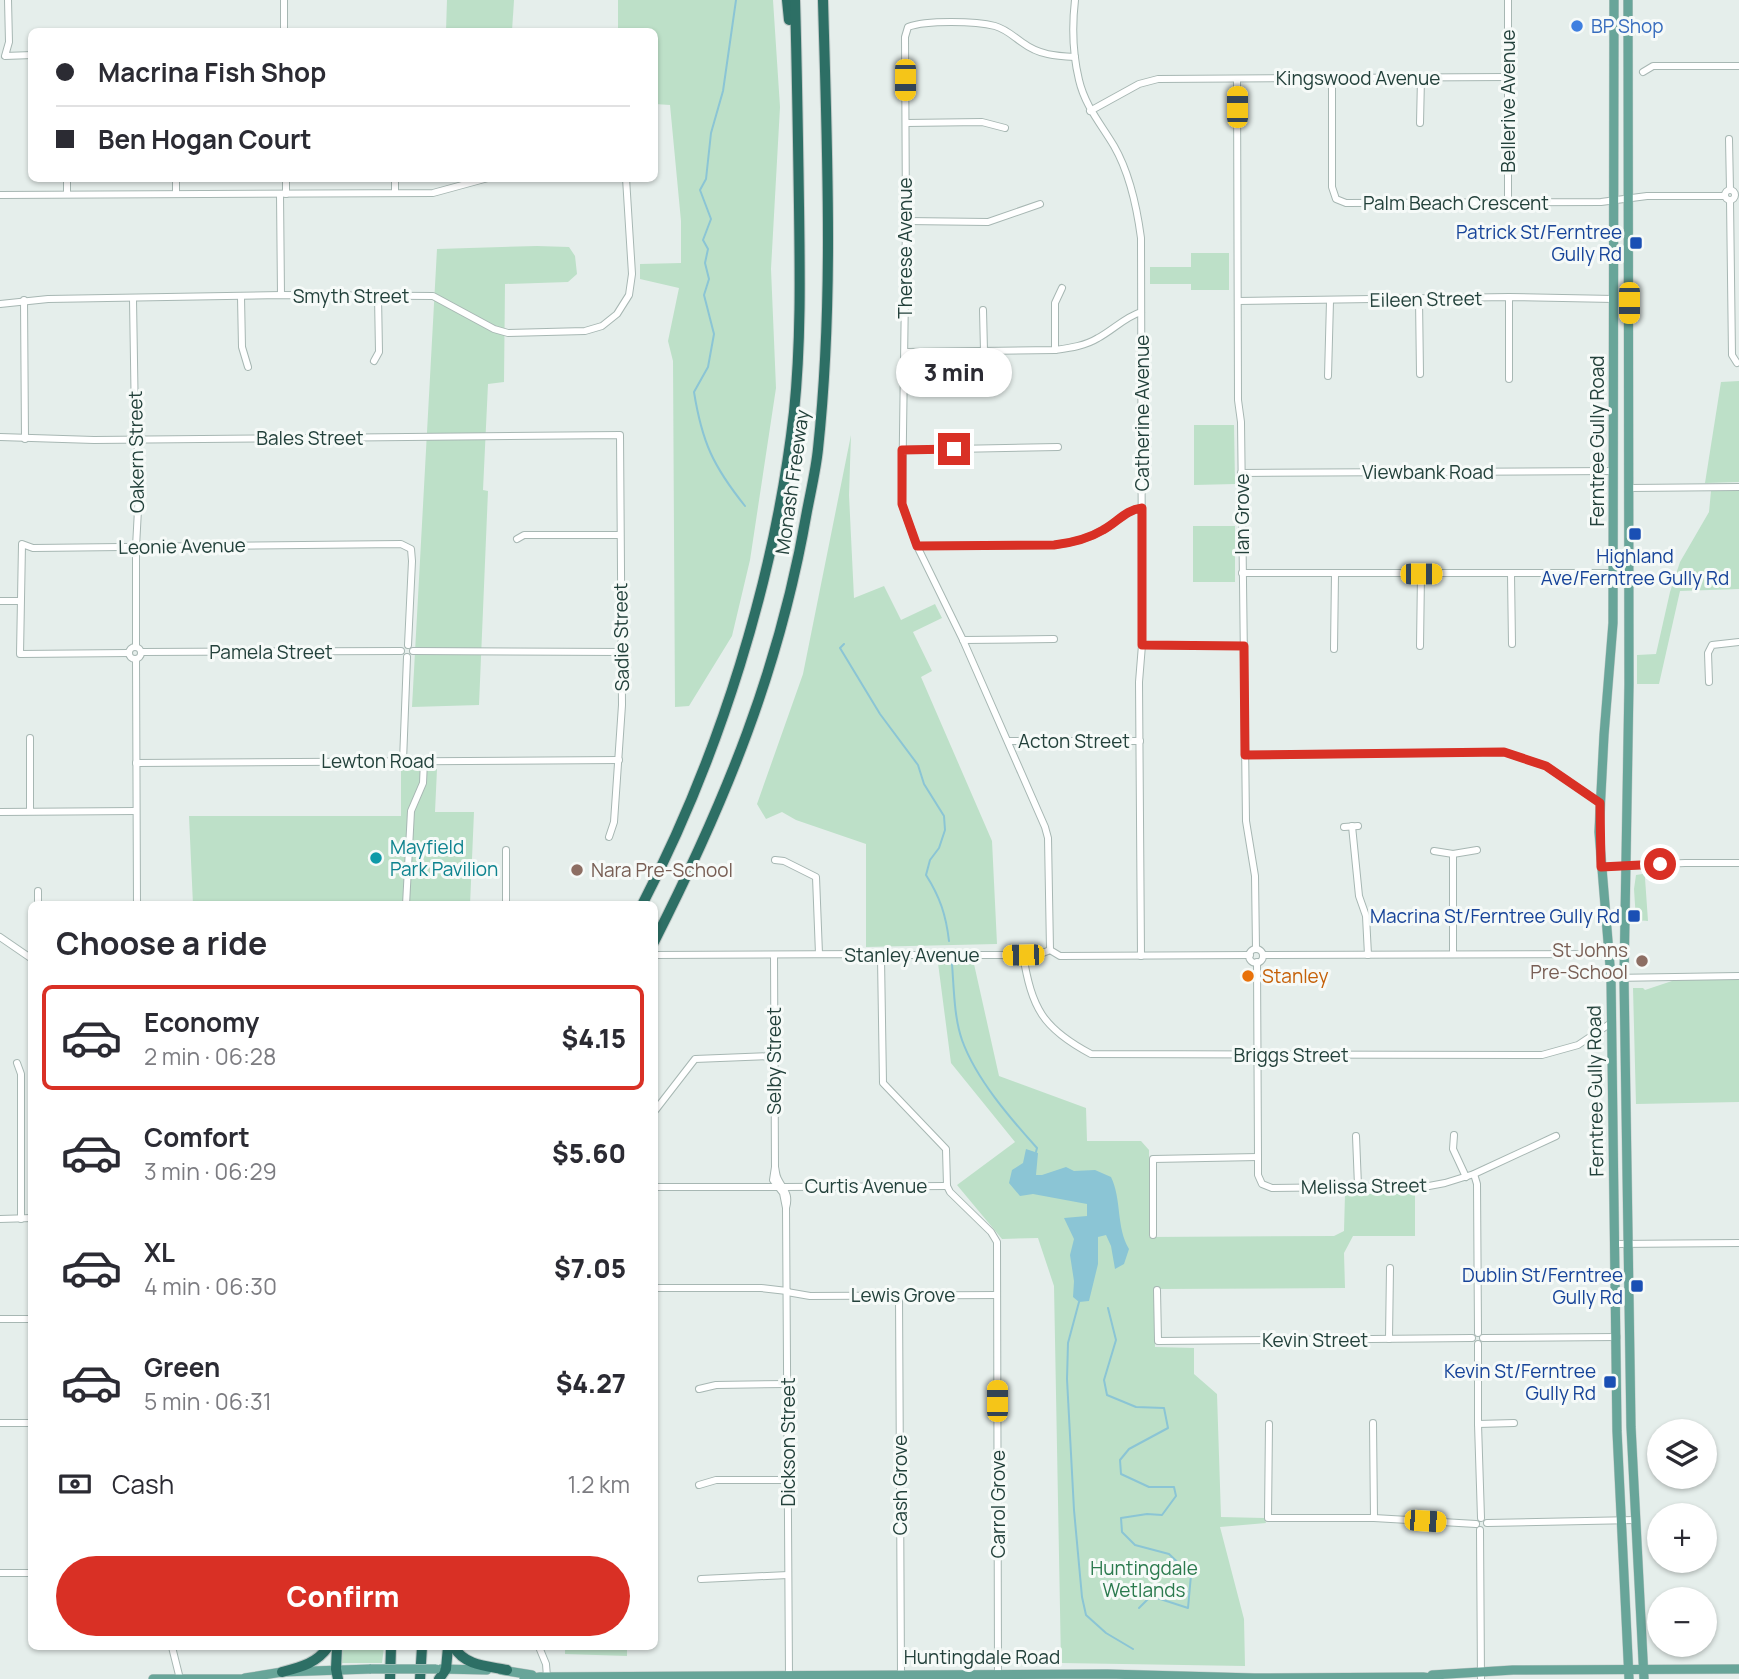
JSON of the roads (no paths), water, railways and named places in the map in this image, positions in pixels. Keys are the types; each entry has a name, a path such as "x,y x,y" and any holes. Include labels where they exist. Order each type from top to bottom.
{"highway":[{"path":"787,0 797,92"},
{"name":"Monash Freeway","path":"644,901 690,808 743,653 770,548 787,466 799,331 795,0"},
{"name":"Monash Freeway","path":"658,934 721,804 767,682 797,568 818,450 828,321 823,0"},
{"path":"825,82 830,0"},
{"path":"282,1672 310,1663 326,1650"},
{"path":"337,1650 337,1674"},
{"path":"390,1679 391,1650"},
{"path":"420,1679 422,1650"},
{"path":"441,1672 447,1650"},
{"path":"456,1650 460,1657 468,1661 507,1670"}],"main road":[{"name":"Ferntree Gully Road","path":"1614,0 1614,573 1600,803 1601,867 1611,978 1617,1431 1629,1674"},
{"name":"Ferntree Gully Road","path":"1628,0 1629,573 1624,978 1631,1427 1644,1674"},
{"name":"Huntingdale Road","path":"153,1679 246,1678 282,1672 337,1674 371,1669 441,1672 507,1670 544,1677"},
{"name":"Huntingdale Road","path":"524,1679 901,1675 1423,1677 1644,1674 1739,1669"},
{"name":"Huntingdale Road","path":"1423,1677 1439,1679"},
{"name":"Huntingdale Road","path":"246,1678 252,1679"}],"street":[{"path":"8,0 9,42 5,56 28,55"},
{"path":"284,0 284,28"},
{"name":"Catherine Avenue","path":"1073,0 1075,57 1079,82 1090,111 1115,148 1137,207 1141,238 1141,956"},
{"name":"Bellerive Avenue","path":"1508,0 1508,202"},
{"name":"Therese Avenue","path":"1050,950 1048,838 1045,827 963,640 917,546 902,504 906,221 905,37 908,27 918,24 976,23 997,26 1038,52 1075,57"},
{"path":"1643,72 1653,66 1739,66"},
{"name":"Kingswood Avenue","path":"1090,111 1139,84 1158,79 1508,76"},
{"path":"1420,123 1421,78"},
{"name":"Ian Grove","path":"1237,79 1238,400 1241,422 1246,821 1255,876 1256,949"},
{"name":"Palm Beach Crescent","path":"1332,79 1332,187 1336,199 1346,203 1614,200 1732,195"},
{"path":"905,123 982,122 1005,128"},
{"path":"1730,139 1735,309 1732,355 1737,363"},
{"path":"67,182 67,194"},
{"path":"176,182 176,193"},
{"path":"281,295 285,182"},
{"path":"395,182 395,193"},
{"path":"0,195 433,193 473,182"},
{"name":"Smyth Street","path":"0,304 24,300 281,295 433,296 494,329 508,333 584,331 602,326 624,305 632,274 626,182"},
{"path":"906,221 988,222 1040,204"},
{"path":"1055,351 1055,303 1062,288"},
{"path":"374,361 379,352 378,296"},
{"path":"241,297 242,347 248,367"},
{"path":"1508,379 1509,297"},
{"name":"Eileen Street","path":"1238,301 1509,297 1614,299"},
{"name":"Oakern Street","path":"133,299 135,423 140,472 136,547 139,649"},
{"path":"1419,299 1420,374"},
{"path":"24,300 25,439"},
{"path":"1328,376 1329,301"},
{"path":"983,310 984,351"},
{"path":"905,352 1055,351 1096,340 1131,315 1141,312"},
{"name":"Bales Street","path":"0,437 137,440 620,436"},
{"name":"Sadie Street","path":"609,837 614,822 622,705 620,436"},
{"path":"902,450 1058,447"},
{"name":"Viewbank Road","path":"1241,472 1614,471"},
{"path":"1629,488 1739,487"},
{"path":"917,546 1071,543 1104,530 1130,510 1142,508"},
{"path":"517,539 524,535 620,535"},
{"name":"Leonie Avenue","path":"20,601 22,544 33,548 401,544 411,549 410,648"},
{"path":"1242,573 1629,573"},
{"path":"1334,649 1335,574"},
{"path":"1420,646 1421,574"},
{"path":"1511,574 1512,644"},
{"path":"0,601 20,601 20,654 129,653"},
{"path":"963,640 1054,639"},
{"path":"1709,682 1708,653 1712,645 1739,642"},
{"path":"1142,645 1244,646"},
{"path":"403,761 404,646 621,652"},
{"path":"129,653 132,647 139,649 141,656 136,659"},
{"name":"Pamela Street","path":"139,649 404,654"},
{"path":"129,653 136,659"},
{"path":"136,659 137,901"},
{"path":"30,738 30,811"},
{"name":"Acton Street","path":"1008,741 1140,741"},
{"path":"1245,755 1504,752 1546,766 1600,803"},
{"name":"Lewton Road","path":"136,763 619,760"},
{"path":"406,901 411,811 423,783 424,761"},
{"path":"0,812 136,811"},
{"path":"1343,827 1355,826 1359,896 1366,916 1368,955"},
{"path":"506,850 506,901"},
{"path":"1434,850 1454,855 1477,850"},
{"path":"1453,954 1454,855"},
{"path":"775,860 784,861 816,877 819,954"},
{"path":"1601,867 1739,863"},
{"path":"38,891 38,901"},
{"path":"0,937 28,955"},
{"path":"1256,949 1263,955 1262,960 1257,962 1251,960 1250,955 1256,949"},
{"name":"Stanley Avenue","path":"658,955 866,954 881,958 892,955 1038,955 1050,950 1060,956 1250,955"},
{"path":"1263,955 1625,954"},
{"name":"Selby Street","path":"774,955 773,1180 781,1187"},
{"name":"Briggs Street","path":"1023,955 1029,990 1042,1017 1066,1041 1091,1054 1542,1055 1578,1045 1611,1023"},
{"path":"881,958 883,1083 946,1149 947,1186"},
{"path":"1153,1235 1153,1159 1258,1157 1257,962"},
{"path":"1611,978 1739,976"},
{"path":"658,1107 695,1059 773,1056"},
{"path":"17,1063 21,1074 22,1219"},
{"path":"1454,1135 1453,1149 1466,1177"},
{"path":"1356,1136 1358,1186"},
{"name":"Melissa Street","path":"1258,1157 1258,1175 1262,1184 1272,1188 1429,1186 1474,1174 1556,1136"},
{"path":"1474,1174 1477,1184 1480,1338 1480,1675"},
{"name":"Curtis Avenue","path":"658,1187 947,1186"},
{"name":"Carrol Grove","path":"947,1186 997,1242 999,1675"},
{"name":"Dickson Street","path":"781,1187 786,1208 789,1676"},
{"path":"0,1219 28,1218"},
{"path":"1615,1244 1739,1243"},
{"path":"1390,1268 1390,1339"},
{"name":"Lewis Grove","path":"658,1289 761,1288 810,1296 997,1295"},
{"name":"Kevin Street","path":"1157,1290 1158,1341 1480,1338"},
{"name":"Cash Grove","path":"899,1295 901,1675"},
{"path":"0,1319 28,1319"},
{"path":"1480,1338 1617,1337"},
{"path":"699,1389 716,1385 787,1384"},
{"path":"0,1423 28,1423"},
{"path":"1373,1423 1374,1518"},
{"path":"1478,1424 1514,1423"},
{"path":"1269,1424 1268,1518 1374,1518 1481,1524 1636,1520"},
{"path":"699,1485 716,1480 788,1480"},
{"path":"0,1573 28,1573"},
{"path":"701,1579 789,1575"},
{"path":"173,1650 180,1679"},
{"path":"540,1650 546,1664 544,1677"}],"water":[{"path":"1026,1149 1038,1153 1036,1175 1066,1167 1074,1171 1095,1170 1111,1177 1117,1195 1122,1232 1129,1249 1124,1264 1115,1269 1106,1235 1098,1237 1098,1264 1089,1301 1079,1302 1073,1297 1074,1281 1070,1255 1074,1239 1064,1218 1087,1216 1087,1204 1033,1194 1020,1196 1009,1183 1012,1170 1023,1163"}],"waterway":[{"path":"736,0 723,91 711,133 706,179 700,190 711,219 703,240 708,249 705,263 709,279 704,295 714,334 708,367 694,392 710,453 745,506"},
{"path":"844,644 840,648 880,714 918,765 924,784 944,816 945,830 939,848 930,860 926,875 942,906 949,941"},
{"path":"952,964 957,1022 968,1055 995,1097 1037,1148 1036,1152"},
{"path":"1079,1302 1068,1343 1067,1379 1082,1597 1086,1615 1106,1633 1133,1649"},
{"path":"1108,1308 1116,1340 1104,1380 1107,1395 1136,1407 1164,1408 1168,1428 1129,1449 1120,1460 1121,1474 1149,1487 1174,1487 1176,1496 1162,1515 1121,1518 1122,1532 1135,1545 1169,1554 1191,1575 1188,1608 1151,1596 1139,1608"}],"place":[{"name":"BP Shop","path":"1577,26"},
{"name":"Patrick St/Ferntree Gully Rd","path":"1636,243"},
{"name":"Highland Ave/Ferntree Gully Rd","path":"1635,534"},
{"name":"Mayfield Park Pavilion","path":"376,858"},
{"name":"Nara Pre-School","path":"577,870"},
{"name":"Macrina St/Ferntree Gully Rd","path":"1634,916"},
{"name":"St Johns Pre-School","path":"1642,961"},
{"name":"Stanley","path":"1248,976"},
{"name":"Dublin St/Ferntree Gully Rd","path":"1637,1286"},
{"name":"Kevin St/Ferntree Gully Rd","path":"1610,1382"}],"park label":[{"name":"Huntingdale Wetlands","path":"1144,1579"}]}
